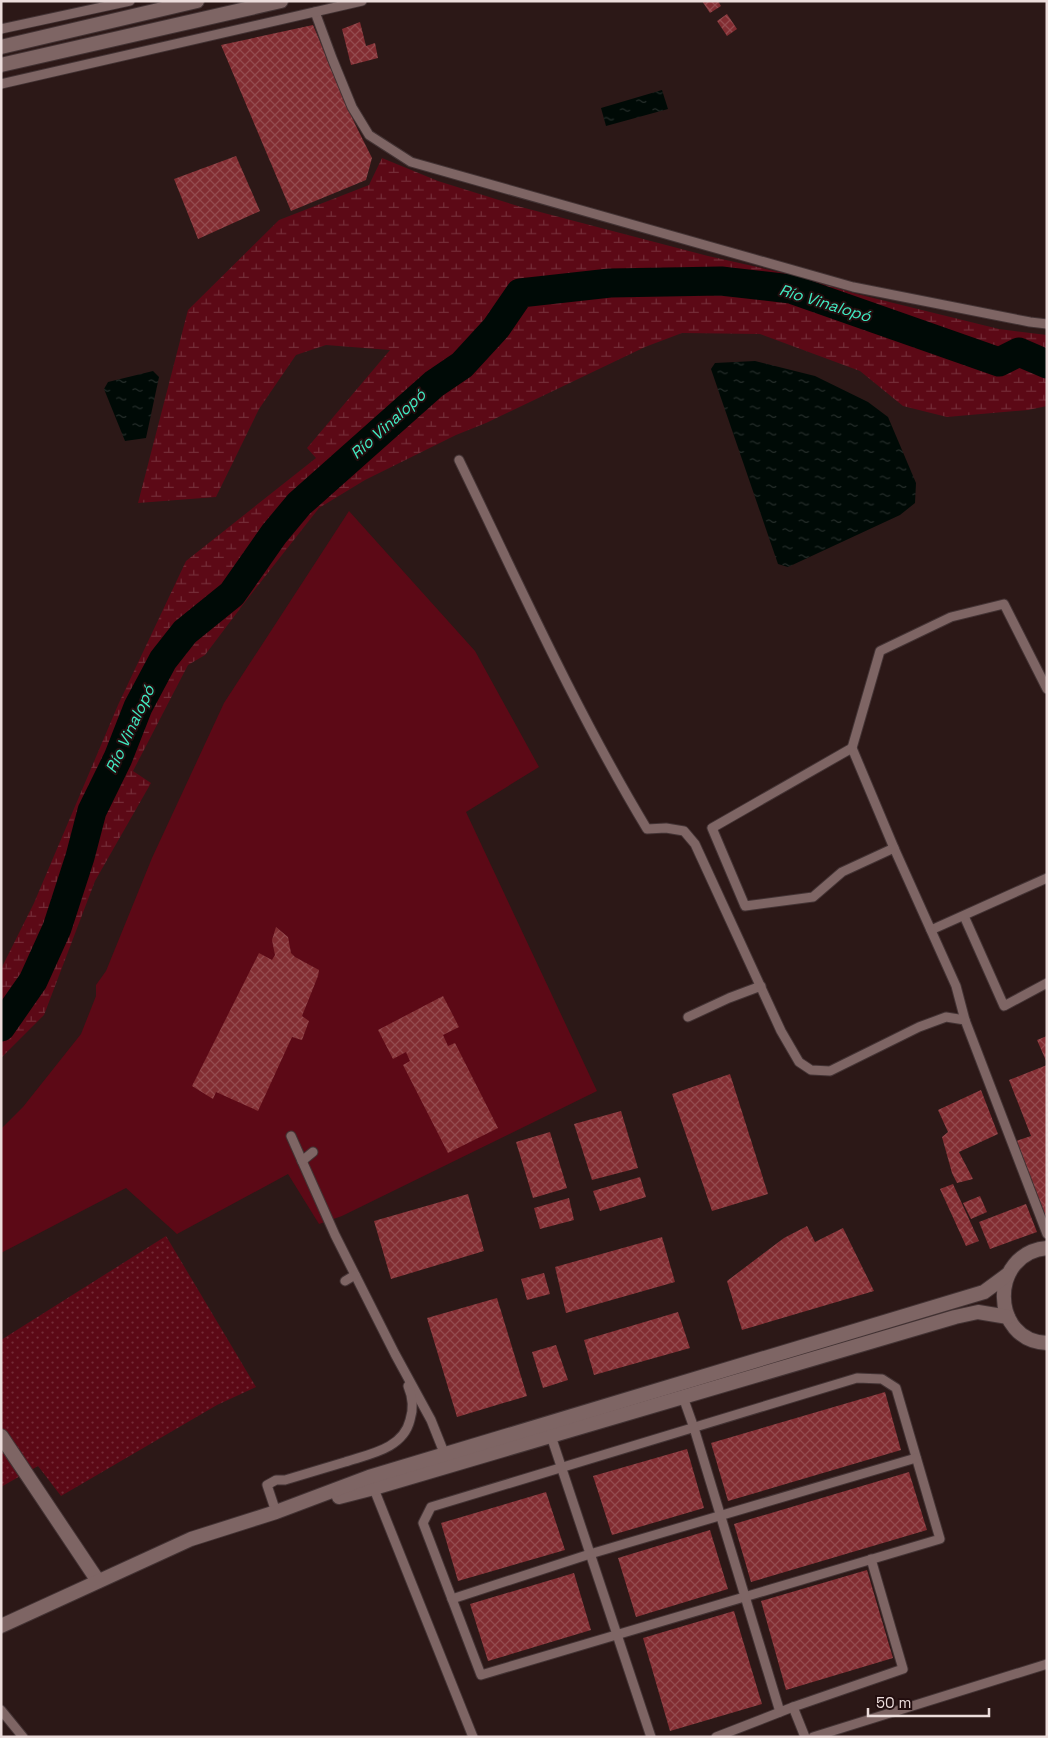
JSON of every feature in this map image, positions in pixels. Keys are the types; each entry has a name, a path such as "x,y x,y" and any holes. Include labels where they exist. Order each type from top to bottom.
{"main road":[{"path":"1,47 197,1"},
{"path":"1,65 281,1"},
{"path":"372,1483 445,1454 984,1292 1007,1275 1025,1255 1047,1248"},
{"path":"1007,1275 1003,1296 1008,1317 1023,1335 1047,1343"},
{"path":"1,1626 191,1539 276,1512 372,1483 550,1436 955,1317 978,1312 1008,1317"},
{"path":"1,1436 98,1581"}],"lane":[{"path":"1,29 130,1"},
{"path":"1,84 362,1"},
{"path":"315,12 352,107 369,134 411,162 853,287 1047,324"},
{"path":"459,460 558,666 624,791 647,829 666,828 684,831 695,844 781,1031 799,1062 811,1070 830,1070 919,1027 946,1017 965,1020"},
{"path":"1047,689 1004,604 951,617 880,651 852,748 894,848 956,986 965,1020 1047,1234"},
{"path":"852,748 712,828 715,836 745,906 813,896 842,872 894,848"},
{"path":"931,930 1047,878"},
{"path":"964,916 1004,1006 1047,982"},
{"path":"688,1017 761,986"},
{"path":"291,1136 335,1235 395,1354 431,1420 445,1454"},
{"path":"302,1161 313,1152"},
{"path":"345,1280 355,1275"},
{"path":"276,1512 267,1485 276,1480 286,1480 388,1447 403,1436 409,1426 413,1411 412,1395 395,1354"},
{"path":"857,1378 882,1379 896,1388 916,1458 940,1539 481,1675 423,1522 431,1507 857,1378"},
{"path":"683,1397 780,1712"},
{"path":"550,1436 651,1737"},
{"path":"452,1599 590,1554 916,1458"},
{"path":"372,1483 473,1737"},
{"path":"716,1737 792,1707 903,1668 870,1559"},
{"path":"813,1737 1047,1664"},
{"path":"792,1707 805,1737"},
{"path":"1,1710 23,1737"}],"green space":[{"path":"382,158 438,181 521,207 999,329 1047,335 1047,406 1028,410 947,417 903,406 860,371 760,334 682,333 645,347 486,423 456,435 365,480 319,508 205,655 188,665 133,771 151,783 95,881 44,1015 1,1058 1,969 34,903 118,705 186,561 316,458 307,448 390,350 326,345 296,355 259,409 216,497 138,503 188,310 279,220 369,185"},
{"path":"349,511 475,651 539,767 466,812 597,1091 342,1216 319,1224 288,1174 177,1234 126,1188 1,1253 1,1129 23,1107 81,1034 96,996 96,985 106,971 152,858 224,703"},
{"path":"166,1236 256,1387 217,1405 61,1496 38,1466 1,1487 1,1340"}],"water":[{"path":"662,90 668,109 606,126 601,108"},
{"path":"755,361 815,376 868,402 888,417 916,483 915,503 900,515 788,567 778,564 711,369 715,363"},
{"path":"153,371 159,377 146,438 125,441 104,389 108,382"}],"building":[{"path":"702,1 718,1 721,6 710,13"},
{"path":"727,14 737,29 727,36 717,21"},
{"path":"360,22 366,46 375,43 378,58 351,65 342,29"},
{"path":"313,25 355,124 372,158 366,180 291,211 221,45"},
{"path":"236,156 260,211 198,239 174,179"},
{"path":"276,927 288,937 291,953 295,957 319,970 302,1016 309,1021 302,1040 292,1037 258,1111 216,1092 213,1099 192,1086 259,953 272,960 275,955 272,940"},
{"path":"443,996 459,1027 443,1035 448,1046 455,1043 498,1128 448,1153 403,1065 410,1061 406,1052 393,1059 378,1030"},
{"path":"1047,1036 1047,1063 1037,1040"},
{"path":"1047,1065 1047,1220 1016,1141 1031,1136 1009,1080"},
{"path":"730,1074 768,1194 712,1211 672,1094"},
{"path":"981,1090 998,1134 959,1152 973,1179 957,1183 952,1173 942,1137 948,1132 938,1110"},
{"path":"621,1111 638,1168 592,1180 574,1124"},
{"path":"550,1132 567,1188 533,1198 516,1142"},
{"path":"640,1177 646,1197 600,1211 593,1191"},
{"path":"953,1184 979,1241 966,1246 940,1189"},
{"path":"468,1194 484,1251 391,1279 374,1221"},
{"path":"980,1196 987,1212 971,1219 963,1203"},
{"path":"569,1198 574,1220 540,1229 534,1208"},
{"path":"1026,1204 1037,1232 990,1249 979,1222"},
{"path":"807,1226 815,1242 843,1228 874,1291 742,1330 727,1281 784,1238"},
{"path":"662,1237 675,1282 566,1313 555,1267"},
{"path":"544,1273 550,1294 527,1300 521,1279"},
{"path":"497,1298 527,1396 457,1417 427,1318"},
{"path":"678,1312 690,1348 594,1375 584,1340"},
{"path":"556,1345 568,1380 543,1388 532,1352"},
{"path":"885,1392 901,1450 728,1501 711,1443"},
{"path":"687,1449 704,1508 612,1535 593,1476"},
{"path":"909,1472 927,1530 751,1582 734,1524"},
{"path":"546,1492 565,1550 458,1581 441,1523"},
{"path":"710,1530 728,1589 636,1617 618,1558"},
{"path":"867,1570 893,1658 786,1690 761,1601"},
{"path":"574,1573 591,1630 488,1661 470,1604"},
{"path":"734,1611 762,1704 670,1731 643,1638"}],"waterway":[{"name":"Río Vinalopó","path":"1,1027 33,981 57,928 80,857 92,811 118,758 138,707 163,660 185,632 232,594 274,534 299,504 434,384 462,365 496,328 520,293 610,283 721,281 791,289 999,362 1019,352 1047,364"}]}
